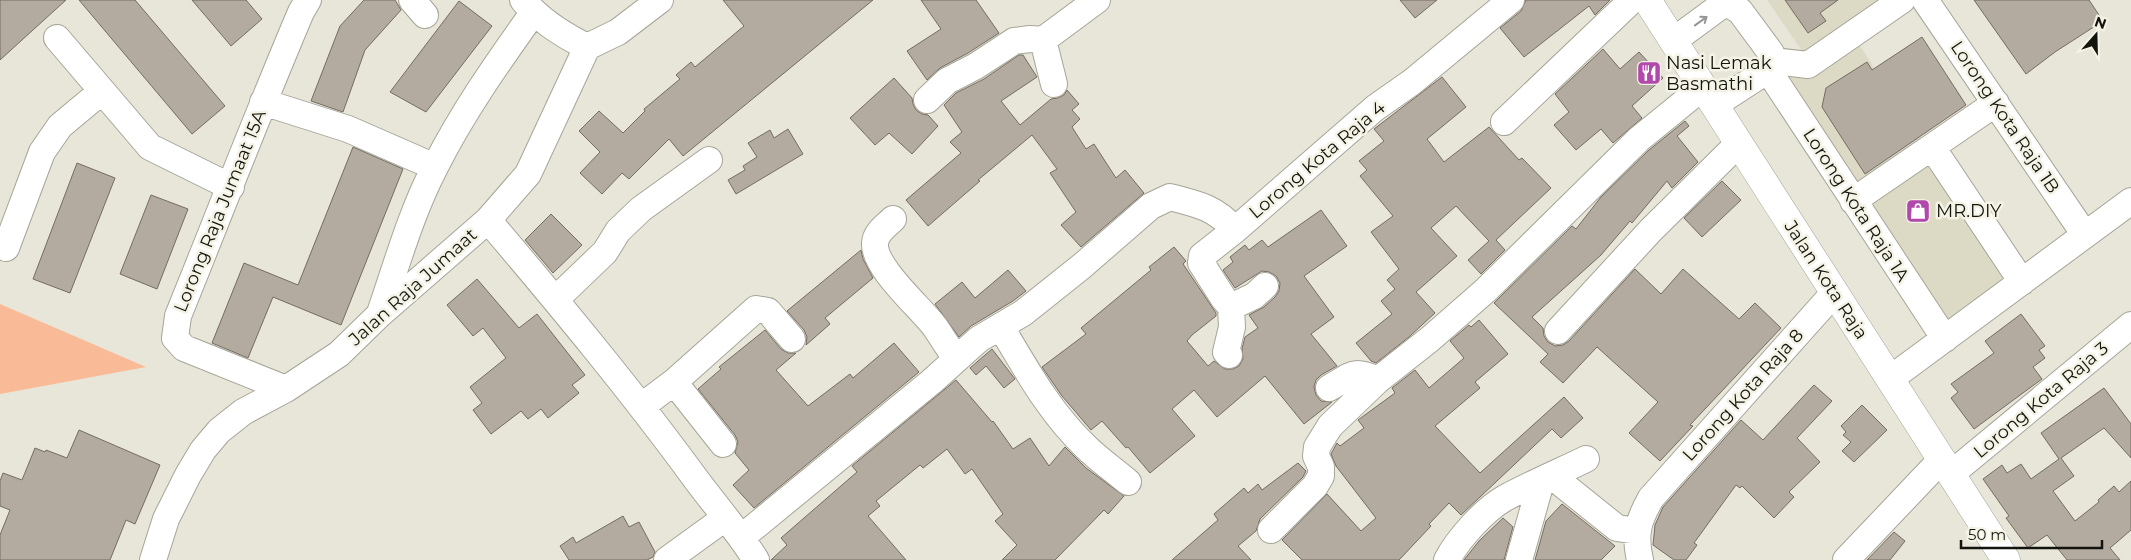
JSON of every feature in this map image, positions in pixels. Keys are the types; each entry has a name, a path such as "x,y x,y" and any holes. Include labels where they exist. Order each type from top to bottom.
{"main road":[{"name":"Jalan Kota Raja","path":"1647,0 2006,560"}],"street":[{"path":"528,6 566,37 587,47 618,32 660,0"},
{"path":"926,100 947,80 976,66 1014,41 1043,40 1097,0"},
{"name":"Lorong Kota Raja 4","path":"1231,307 1201,263 1202,256 1235,230 1375,108 1412,82 1512,0"},
{"path":"1504,122 1632,0"},
{"path":"1271,530 1315,486 1321,476 1321,467 1316,456 1317,447 1330,426 1378,380 1430,339 1486,290 1639,139 1708,96 1771,65 1808,65 1902,0"},
{"name":"Lorong Kota Raja 1B","path":"1925,0 2085,235"},
{"path":"1673,41 1730,2"},
{"name":"Lorong Kota Raja 1A","path":"1730,2 1740,11 1771,54 1771,65 1853,201 1945,339"},
{"name":"Lorong Raja Jumaat 15A","path":"286,389 198,356 184,348 175,338 178,316 231,187 300,4"},
{"name":"Jalan Raja Jumaat","path":"379,315 419,203 435,167 528,6"},
{"path":"57,38 150,147 231,187"},
{"path":"1043,40 1054,84"},
{"name":"Jalan Raja Jumaat","path":"153,560 166,519 188,475 203,450 219,431 243,412 286,389 339,354 379,315 488,220 528,174 587,47"},
{"path":"6,248 42,152 60,126 102,91"},
{"path":"263,102 348,129 435,167"},
{"path":"1853,201 1996,104"},
{"path":"1558,331 1651,230 1738,144"},
{"path":"1932,147 2022,282"},
{"path":"556,288 605,252 618,231 641,209 709,160"},
{"path":"742,537 979,339 1023,313 1075,272 1150,206 1170,197 1209,207 1227,220 1235,230"},
{"path":"1890,379 2131,200"},
{"path":"894,219 879,231 875,243 877,254 887,273 935,327 956,358"},
{"path":"488,220 657,394 723,444"},
{"path":"1229,355 1226,352 1232,327 1231,307 1254,296 1265,286"},
{"name":"Lorong Kota Raja 8","path":"1637,531 1640,518 1651,498 1834,292"},
{"path":"657,394 756,309 768,311 792,339"},
{"name":"Lorong Kota Raja 3","path":"1846,560 1946,467 2131,325"},
{"path":"1001,327 1034,384 1060,418 1086,447 1128,482"},
{"path":"1328,388 1346,376 1362,373 1378,380"},
{"path":"657,394 725,518 742,537 756,560"},
{"path":"1447,560 1454,547 1487,511 1504,499 1586,459"},
{"path":"1546,479 1617,528 1637,531 1640,560"},
{"path":"1518,560 1546,479"},
{"path":"667,560 725,518"}],"shaded area":[{"path":"1767,0 1881,0 1849,29 2012,280 1947,328 1780,76 1807,58"},
{"path":"0,304 146,367 0,394"}],"building":[{"path":"0,0 66,0 0,60"},
{"path":"79,0 135,0 225,106 192,134"},
{"path":"192,0 246,0 262,19 231,46"},
{"path":"364,0 395,0 401,10 365,50 343,112 311,101 340,26"},
{"path":"723,0 873,0 683,156 669,139 629,179 622,173 602,194 580,173 600,152 579,131 599,111 623,133 645,111 644,109 680,79 676,75 691,62 695,67 744,26"},
{"path":"921,0 976,0 999,33 940,68 927,80 907,51 941,29"},
{"path":"1400,0 1437,0 1415,18"},
{"path":"1526,0 1610,0 1595,15 1589,6 1524,57 1500,28 1521,11"},
{"path":"1785,0 1838,0 1820,13 1826,21 1808,33"},
{"path":"1974,0 2089,0 2103,21 2055,52 2026,74"},
{"path":"459,1 492,26 426,112 390,92"},
{"path":"1922,37 1966,105 1865,174 1822,107 1826,88 1867,62 1872,70"},
{"path":"1603,49 1620,69 1639,52 1663,78 1632,106 1642,118 1613,143 1601,129 1576,150 1554,125 1569,112 1555,94"},
{"path":"1019,55 1023,55 1037,77 1001,101 1020,125 1051,99 1064,95 1067,90 1079,104 1072,110 1080,119 1072,127 1086,149 1094,144 1116,178 1125,170 1144,193 1081,247 1061,225 1076,212 1050,173 1057,169 1032,135 978,180 980,181 928,226 906,200 961,153 950,142 962,132 944,105 956,93 984,79"},
{"path":"1442,77 1466,107 1427,139 1444,162 1489,127 1519,160 1522,158 1551,188 1496,240 1505,250 1481,274 1468,260 1489,241 1456,206 1431,228 1457,256 1416,292 1435,313 1376,363 1371,361 1356,343 1392,314 1381,301 1395,289 1387,280 1399,269 1371,232 1393,216 1360,176 1367,170 1359,161 1384,141 1374,129"},
{"path":"894,78 912,98 916,110 928,115 938,126 912,154 889,133 875,145 850,118"},
{"path":"1685,121 1689,126 1677,136 1698,162 1672,188 1667,181 1632,223 1630,221 1601,255 1532,317 1543,328 1544,336 1548,342 1555,346 1563,345 1569,341 1635,269 1661,294 1683,269 1739,319 1755,303 1781,328 1690,425 1693,426 1660,461 1629,433 1658,402 1597,347 1563,383 1540,362 1548,354 1494,303 1572,226 1576,229 1601,197 1649,150"},
{"path":"788,129 803,154 736,194 728,180 745,170 743,166 757,157 748,143 770,130 774,138"},
{"path":"353,147 403,169 341,325 273,297 248,358 212,343 244,263 298,285"},
{"path":"77,163 115,178 70,293 33,279"},
{"path":"1722,181 1741,200 1702,237 1684,218"},
{"path":"151,195 188,209 157,289 120,274"},
{"path":"1321,210 1347,246 1304,276 1334,317 1311,334 1337,366 1321,375 1316,380 1314,387 1316,395 1321,401 1332,402 1304,424 1265,376 1217,417 1194,390 1172,409 1195,436 1150,473 1102,421 1091,430 1062,396 1042,367 1086,334 1081,328 1151,270 1149,267 1174,247 1186,261 1183,264 1216,313 1216,316 1187,341 1208,366 1214,361 1225,369 1233,369 1239,366 1243,359 1242,349 1245,337 1258,328 1249,315 1264,307 1275,297 1279,291 1280,283 1276,276 1262,271 1235,288 1223,270 1233,262 1230,257 1245,245 1249,250 1262,240 1268,247"},
{"path":"551,214 582,245 553,273 525,240"},
{"path":"861,250 863,259 873,278 825,318 830,324 806,345 807,337 804,330 787,311"},
{"path":"1008,270 1026,291 971,326 959,337 935,304 962,282 975,298"},
{"path":"477,279 519,328 537,314 585,375 572,385 579,393 548,418 541,409 528,419 521,411 491,434 473,410 482,403 470,387 506,358 483,328 473,336 447,305"},
{"path":"2021,314 2045,346 2039,350 2045,358 2033,367 2042,379 1974,429 1951,398 1958,392 1951,384 1994,353 1985,341"},
{"path":"1479,320 1508,354 1475,382 1480,388 1435,426 1480,473 1564,397 1583,418 1561,438 1552,429 1461,515 1449,503 1429,524 1431,526 1399,560 1302,560 1282,540 1327,494 1361,531 1376,518 1336,466 1331,454 1337,443 1340,446 1364,428 1358,420 1395,393 1392,388 1415,370 1429,388 1464,358 1450,341 1469,325 1471,327"},
{"path":"765,330 781,349 788,353 796,353 776,370 808,406 850,374 853,378 894,343 919,372 754,508 733,485 749,470 735,453 738,442 735,435 698,389 721,369 719,367"},
{"path":"992,349 1015,379 1004,388 986,366 976,375 970,368"},
{"path":"956,380 993,421 1013,449 1030,438 1049,466 1065,447 1086,468 1124,496 1108,514 1104,510 1055,560 1002,560 1017,545 995,521 1003,514 972,469 965,474 947,449 923,468 920,465 876,501 880,506 868,516 906,560 771,560 787,545 781,538 857,472 852,466"},
{"path":"1814,385 1832,401 1797,438 1820,462 1789,492 1794,497 1774,518 1742,486 1740,488 1736,485 1694,543 1697,545 1686,560 1674,560 1653,545 1655,525 1663,507 1741,420 1763,440"},
{"path":"2104,388 2131,424 2131,458 2104,428 2061,458 2074,476 2053,491 2075,521 2099,502 2098,500 2114,486 2119,492 2131,481 2131,530 2110,548 2120,560 2067,560 2047,535 2028,548 2006,518 2009,516 1983,479 2002,465 2007,473 2021,464 2031,479 2059,459 2041,433"},
{"path":"1862,405 1887,430 1854,462 1842,451 1851,442 1843,435 1846,432 1841,426"},
{"path":"79,430 160,465 135,524 126,520 110,560 0,560 0,535 10,510 0,506 0,481 3,473 22,480 35,448 67,458"},
{"path":"1298,463 1306,471 1303,477 1260,519 1256,531 1238,546 1251,560 1172,560 1218,520 1214,514 1244,488 1248,493 1258,484 1262,490"},
{"path":"1562,504 1615,546 1601,560 1535,560 1546,521"},
{"path":"623,516 629,527 639,522 655,552 653,557 647,560 569,560 560,546 573,537 576,543"},
{"path":"1503,518 1513,527 1504,560 1464,560 1479,541"},
{"path":"1894,532 1905,541 1890,560 1867,560"}],"place":[{"name":"Nasi Lemak Basmathi","path":"1649,73"},
{"name":"MR.DIY","path":"1918,211"}]}
